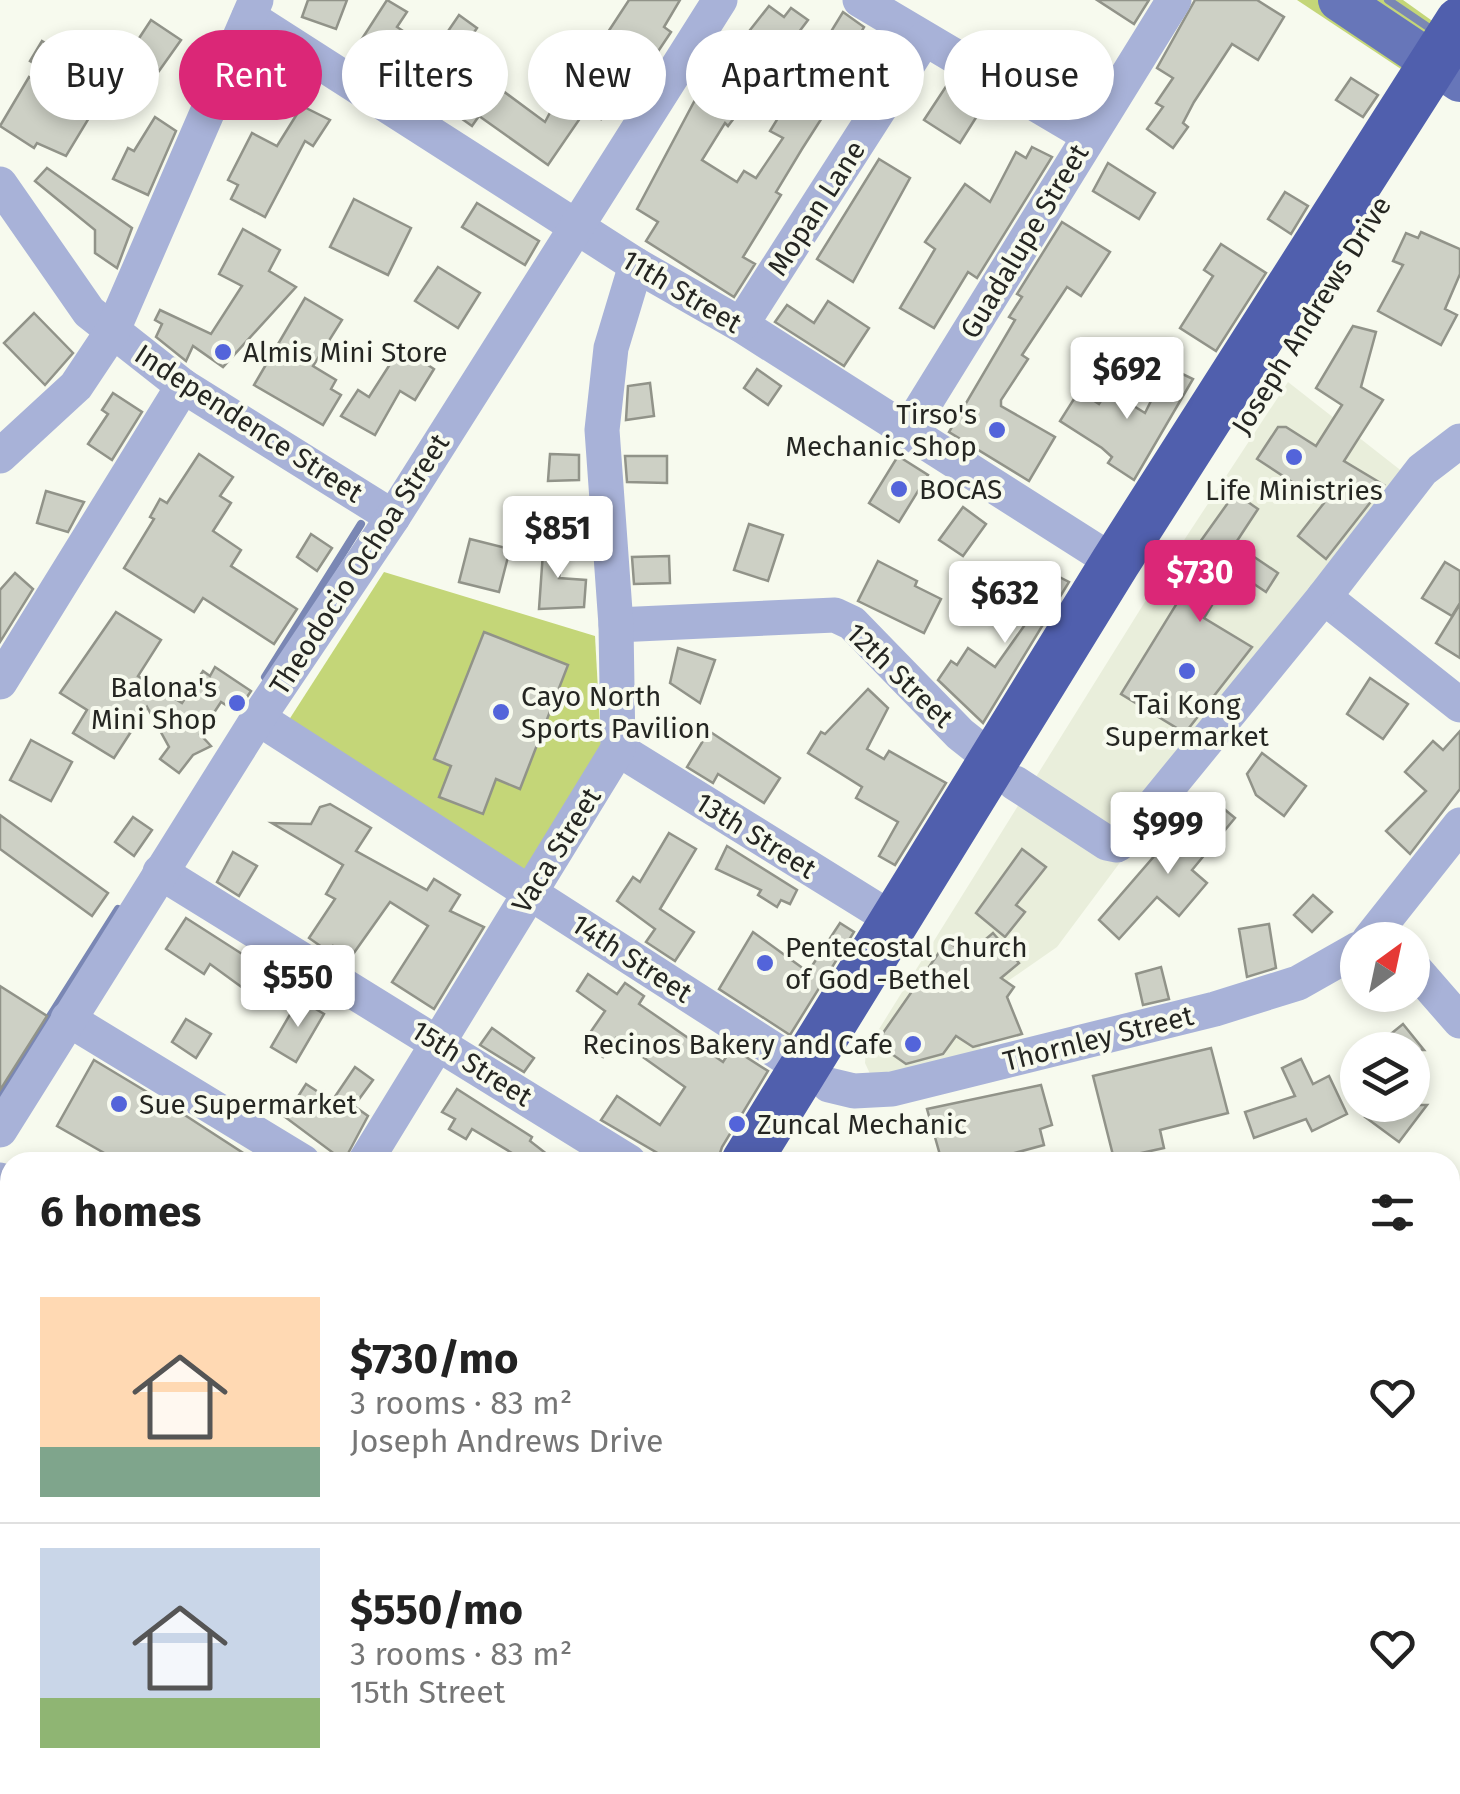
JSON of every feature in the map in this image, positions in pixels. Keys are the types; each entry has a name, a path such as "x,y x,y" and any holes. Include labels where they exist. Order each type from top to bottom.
{"highway":[{"name":"Joseph Andrews Drive","path":"754,1152 817,1077 1004,772 1453,77 1460,22"},
{"name":"Joseph Andrews Drive","path":"785,1152 817,1077 895,922 1004,772 1116,563 1453,77"}],"main road":[{"path":"1339,0 1453,77"}],"street":[{"name":"Theodocio Ochoa Street","path":"0,1130 258,718 392,517 720,0"},
{"path":"860,0 909,30"},
{"name":"Guadalupe Street","path":"907,432 1174,0"},
{"name":"11th Street","path":"253,8 636,265 741,326 1116,563"},
{"path":"0,456 76,386 112,332 253,8"},
{"path":"924,39 1088,135"},
{"name":"Mopan Lane","path":"741,326 872,120"},
{"name":"Independence Street","path":"0,184 88,312 183,386 392,517"},
{"path":"618,749 616,625 602,430 611,348 636,265"},
{"path":"0,682 183,386"},
{"path":"1460,441 1422,470 1324,598 1460,705"},
{"name":"12th Street","path":"616,625 835,614 852,623 960,734 1004,772 1107,843 1117,845 1324,598"},
{"name":"14th Street","path":"258,718 817,1077"},
{"name":"Vaca Street","path":"371,1152 618,749"},
{"name":"13th Street","path":"618,749 895,922"},
{"name":"Thornley Street","path":"1385,922 1460,824"},
{"name":"15th Street","path":"160,872 613,1152"},
{"name":"Thornley Street","path":"817,1077 854,1090 892,1089 1216,1009 1298,983 1340,958"},
{"path":"1430,987 1460,1021"},
{"path":"68,1019 287,1152"}],"shaded area":[{"path":"1288,382 1408,476 1057,947 969,1008 983,1056 871,1076 865,1063 866,1050 1171,560"}],"green space":[{"path":"1297,0 1403,0 1438,25 1407,73"},
{"path":"384,572 595,636 602,763 526,881 285,726"}],"building":[{"path":"308,0 347,0 336,29 302,17"},
{"path":"387,0 407,12 397,27 402,30 368,30"},
{"path":"629,0 680,0 664,27 671,32 666,40 666,30 609,30"},
{"path":"1097,0 1149,0 1134,24"},
{"path":"1195,0 1257,0 1284,17 1258,60 1232,44 1194,102 1183,123 1188,127 1173,148 1147,129 1163,107 1156,103 1173,78 1157,68"},
{"path":"769,6 784,17 791,8 808,20 800,30 750,30"},
{"path":"843,12 864,27 862,30 832,30"},
{"path":"459,15 476,30 449,30"},
{"path":"151,20 179,39 159,71 159,30 144,30"},
{"path":"29,77 30,120 88,120 66,156 37,143 34,148 0,126"},
{"path":"1351,78 1378,95 1363,117 1336,100"},
{"path":"944,90 944,120 974,120 960,143 924,120"},
{"path":"508,95 528,109 528,120 579,120 548,165 485,120 508,120"},
{"path":"322,116 330,120 313,146 305,141 265,217 231,199 238,185 228,180 252,133 277,146 293,120 322,120"},
{"path":"686,117 686,120 733,120 728,126 725,123 702,160 737,182 744,171 756,178 783,138 770,131 777,120 821,120 776,192 781,195 743,257 755,264 734,297 646,241 658,222 637,209"},
{"path":"153,120 176,131 148,195 113,179 128,148 134,151"},
{"path":"1032,147 1052,157 977,278 968,272 934,328 900,308 935,249 925,242 965,184 990,202 1016,152 1026,158"},
{"path":"879,159 910,178 853,282 817,259"},
{"path":"1108,163 1155,193 1139,219 1093,191"},
{"path":"47,168 132,228 117,268 95,253 95,230 35,181"},
{"path":"1285,192 1308,206 1291,234 1268,219"},
{"path":"354,199 411,228 388,275 330,247"},
{"path":"477,203 539,241 525,265 462,227"},
{"path":"1062,222 1110,252 1081,296 1067,287 1022,355 1028,359 1001,400 1001,406 1055,437 1029,481 949,432 1015,320 1009,317 1022,297 1017,294"},
{"path":"243,229 280,250 269,271 296,287 223,367 193,346 186,361 156,337 162,324 155,320 160,310 211,334 242,286 219,274"},
{"path":"1421,232 1460,249 1460,274 1445,309 1457,315 1441,345 1378,311 1403,265 1393,261 1406,233 1418,238"},
{"path":"1221,244 1266,273 1216,351 1180,328 1213,276 1204,270"},
{"path":"438,267 480,293 458,328 415,301"},
{"path":"305,298 342,320 313,366 336,380 331,389 341,395 323,425 254,385"},
{"path":"828,301 869,328 844,366 775,322 787,305 814,323"},
{"path":"34,313 73,353 45,385 4,343"},
{"path":"1353,326 1376,332 1361,387 1383,400 1344,461 1384,485 1326,559 1298,536 1324,503 1257,459 1278,427 1286,427 1316,446 1342,405 1316,388"},
{"path":"401,347 434,369 415,400 400,391 375,435 341,416 358,390 369,397"},
{"path":"1168,367 1193,379 1134,480 1108,463 1112,457 1102,448 1060,421 1079,391 1099,404 1108,390 1145,413"},
{"path":"757,369 781,386 768,405 744,388"},
{"path":"650,383 654,416 626,420 628,386"},
{"path":"113,393 142,412 112,460 88,444 108,414 102,410"},
{"path":"199,454 233,477 220,496 231,503 213,531 241,550 231,566 297,609 274,644 203,598 194,612 124,568 154,519 150,517 160,499 167,503"},
{"path":"550,454 579,455 579,480 548,481"},
{"path":"625,456 667,456 667,483 627,482"},
{"name":"BOCAS","path":"898,456 928,475 899,522 869,503"},
{"path":"46,491 84,502 68,532 37,523"},
{"path":"1235,493 1258,509 1235,544 1278,573 1266,592 1254,584 1245,598 1225,584 1204,618 1252,647 1185,733 1121,694 1179,600 1165,591"},
{"path":"963,507 986,524 963,556 939,540"},
{"path":"749,524 783,535 768,581 734,570"},
{"path":"311,534 332,548 317,571 297,557"},
{"path":"544,538 565,542 559,578 586,580 584,607 539,609"},
{"path":"470,539 510,549 499,592 459,582"},
{"path":"669,556 670,583 634,584 632,557"},
{"path":"878,561 917,581 915,586 941,599 924,633 858,601"},
{"path":"1445,562 1460,571 1460,603 1452,616 1422,598"},
{"path":"1032,563 1069,582 983,723 938,680 951,661 957,665 968,648 995,667 1029,619 1009,608"},
{"path":"15,573 33,589 0,642 0,590"},
{"path":"1460,604 1460,658 1436,643"},
{"path":"116,612 161,640 138,676 182,703 203,671 210,676 215,667 251,691 237,712 221,702 200,734 211,746 193,755 179,773 160,759 169,747 147,707 114,758 73,733 87,710 60,693"},
{"name":"Cayo North Sports Pavilion","path":"484,632 568,665 520,789 496,779 483,814 439,797 451,766 434,759"},
{"path":"678,648 715,660 700,703 670,683"},
{"path":"1370,678 1408,704 1383,739 1347,714"},
{"path":"868,689 888,708 867,749 884,759 889,751 946,783 895,865 879,856 898,822 856,798 862,787 808,753 821,732 825,734"},
{"path":"709,731 780,778 764,803 718,774 713,783 687,767"},
{"path":"1460,731 1460,789 1410,854 1386,831 1426,791 1405,772 1433,741 1443,750"},
{"path":"31,740 72,762 51,801 10,780"},
{"path":"1262,753 1306,786 1284,816 1256,795 1247,774"},
{"path":"330,804 371,828 356,851 427,890 434,879 460,895 450,911 484,927 434,1009 392,982 428,926 390,902 351,957 333,946 329,952 309,938 335,899 326,894 343,865 272,823 311,824 320,807"},
{"path":"1218,804 1235,818 1192,870 1207,883 1179,916 1157,897 1119,939 1099,920 1163,846 1175,856"},
{"path":"0,815 108,893 92,916 0,849"},
{"path":"133,817 152,830 134,856 115,842"},
{"path":"669,833 696,849 660,909 694,932 675,961 646,942 655,929 617,901 633,877 640,882"},
{"path":"727,846 797,890 790,904 781,900 777,907 758,895 761,890 716,869"},
{"path":"1022,849 1046,867 1016,905 1025,912 1005,937 976,913"},
{"path":"233,852 257,866 239,896 217,882"},
{"path":"1313,895 1332,912 1312,932 1294,915"},
{"path":"186,918 264,968 247,991 210,964 204,974 166,949"},
{"name":"Pentecostal Church of God -Bethel","path":"840,923 854,932 790,1035 719,989 753,932 808,972"},
{"path":"1269,924 1276,968 1247,977 1239,929"},
{"path":"993,933 1019,963 1001,978 1014,987 1007,997 1022,1034 973,1047 956,1036 943,1054 906,1064 876,1043 947,941 967,955"},
{"path":"1161,967 1169,999 1143,1005 1136,974"},
{"path":"588,974 617,994 625,983 644,996 639,1004 723,1062 732,1048 768,1071 720,1152 656,1152 601,1120 617,1096 660,1125 685,1087 616,1038 603,1057 583,1043 605,1011 577,991"},
{"path":"0,986 47,1016 0,1090"},
{"path":"299,999 324,1014 296,1062 271,1047"},
{"path":"186,1019 211,1034 196,1058 172,1042"},
{"path":"1403,1024 1409,1032 1393,1032"},
{"path":"492,1028 534,1058 524,1072 480,1045"},
{"path":"1211,1048 1228,1113 1160,1130 1164,1148 1112,1152 1093,1076"},
{"path":"1301,1059 1313,1084 1329,1076 1340,1099 1340,1117 1312,1131 1306,1119 1254,1138 1245,1112 1295,1096 1282,1068"},
{"path":"94,1060 242,1152 102,1152 57,1126"},
{"path":"355,1067 373,1080 354,1106 368,1116 349,1152 332,1152 285,1117 306,1084 332,1101"},
{"path":"1041,1085 1052,1125 1040,1129 1044,1145 1018,1152 939,1152 927,1109"},
{"path":"457,1089 532,1137 530,1141 544,1152 510,1152 472,1129 466,1139 449,1129 455,1119 442,1112"},
{"path":"1372,1122 1414,1122 1399,1142"}],"waterway":[{"path":"1388,0 1428,27"},
{"path":"265,677 361,524"},
{"path":"0,1095 118,909"}],"place":[{"name":"Almis Mini Store","path":"223,352"},
{"name":"Tirso's Mechanic Shop","path":"997,430"},
{"name":"Life Ministries","path":"1294,457"},
{"name":"BOCAS","path":"899,489"},
{"name":"Tai Kong Supermarket","path":"1187,671"},
{"name":"Balona's Mini Shop","path":"237,703"},
{"name":"Cayo North Sports Pavilion","path":"501,712"},
{"name":"Pentecostal Church of God -Bethel","path":"765,963"},
{"name":"Recinos Bakery and Cafe","path":"913,1044"},
{"name":"Sue Supermarket","path":"119,1104"},
{"name":"Zuncal Mechanic","path":"737,1124"}]}
